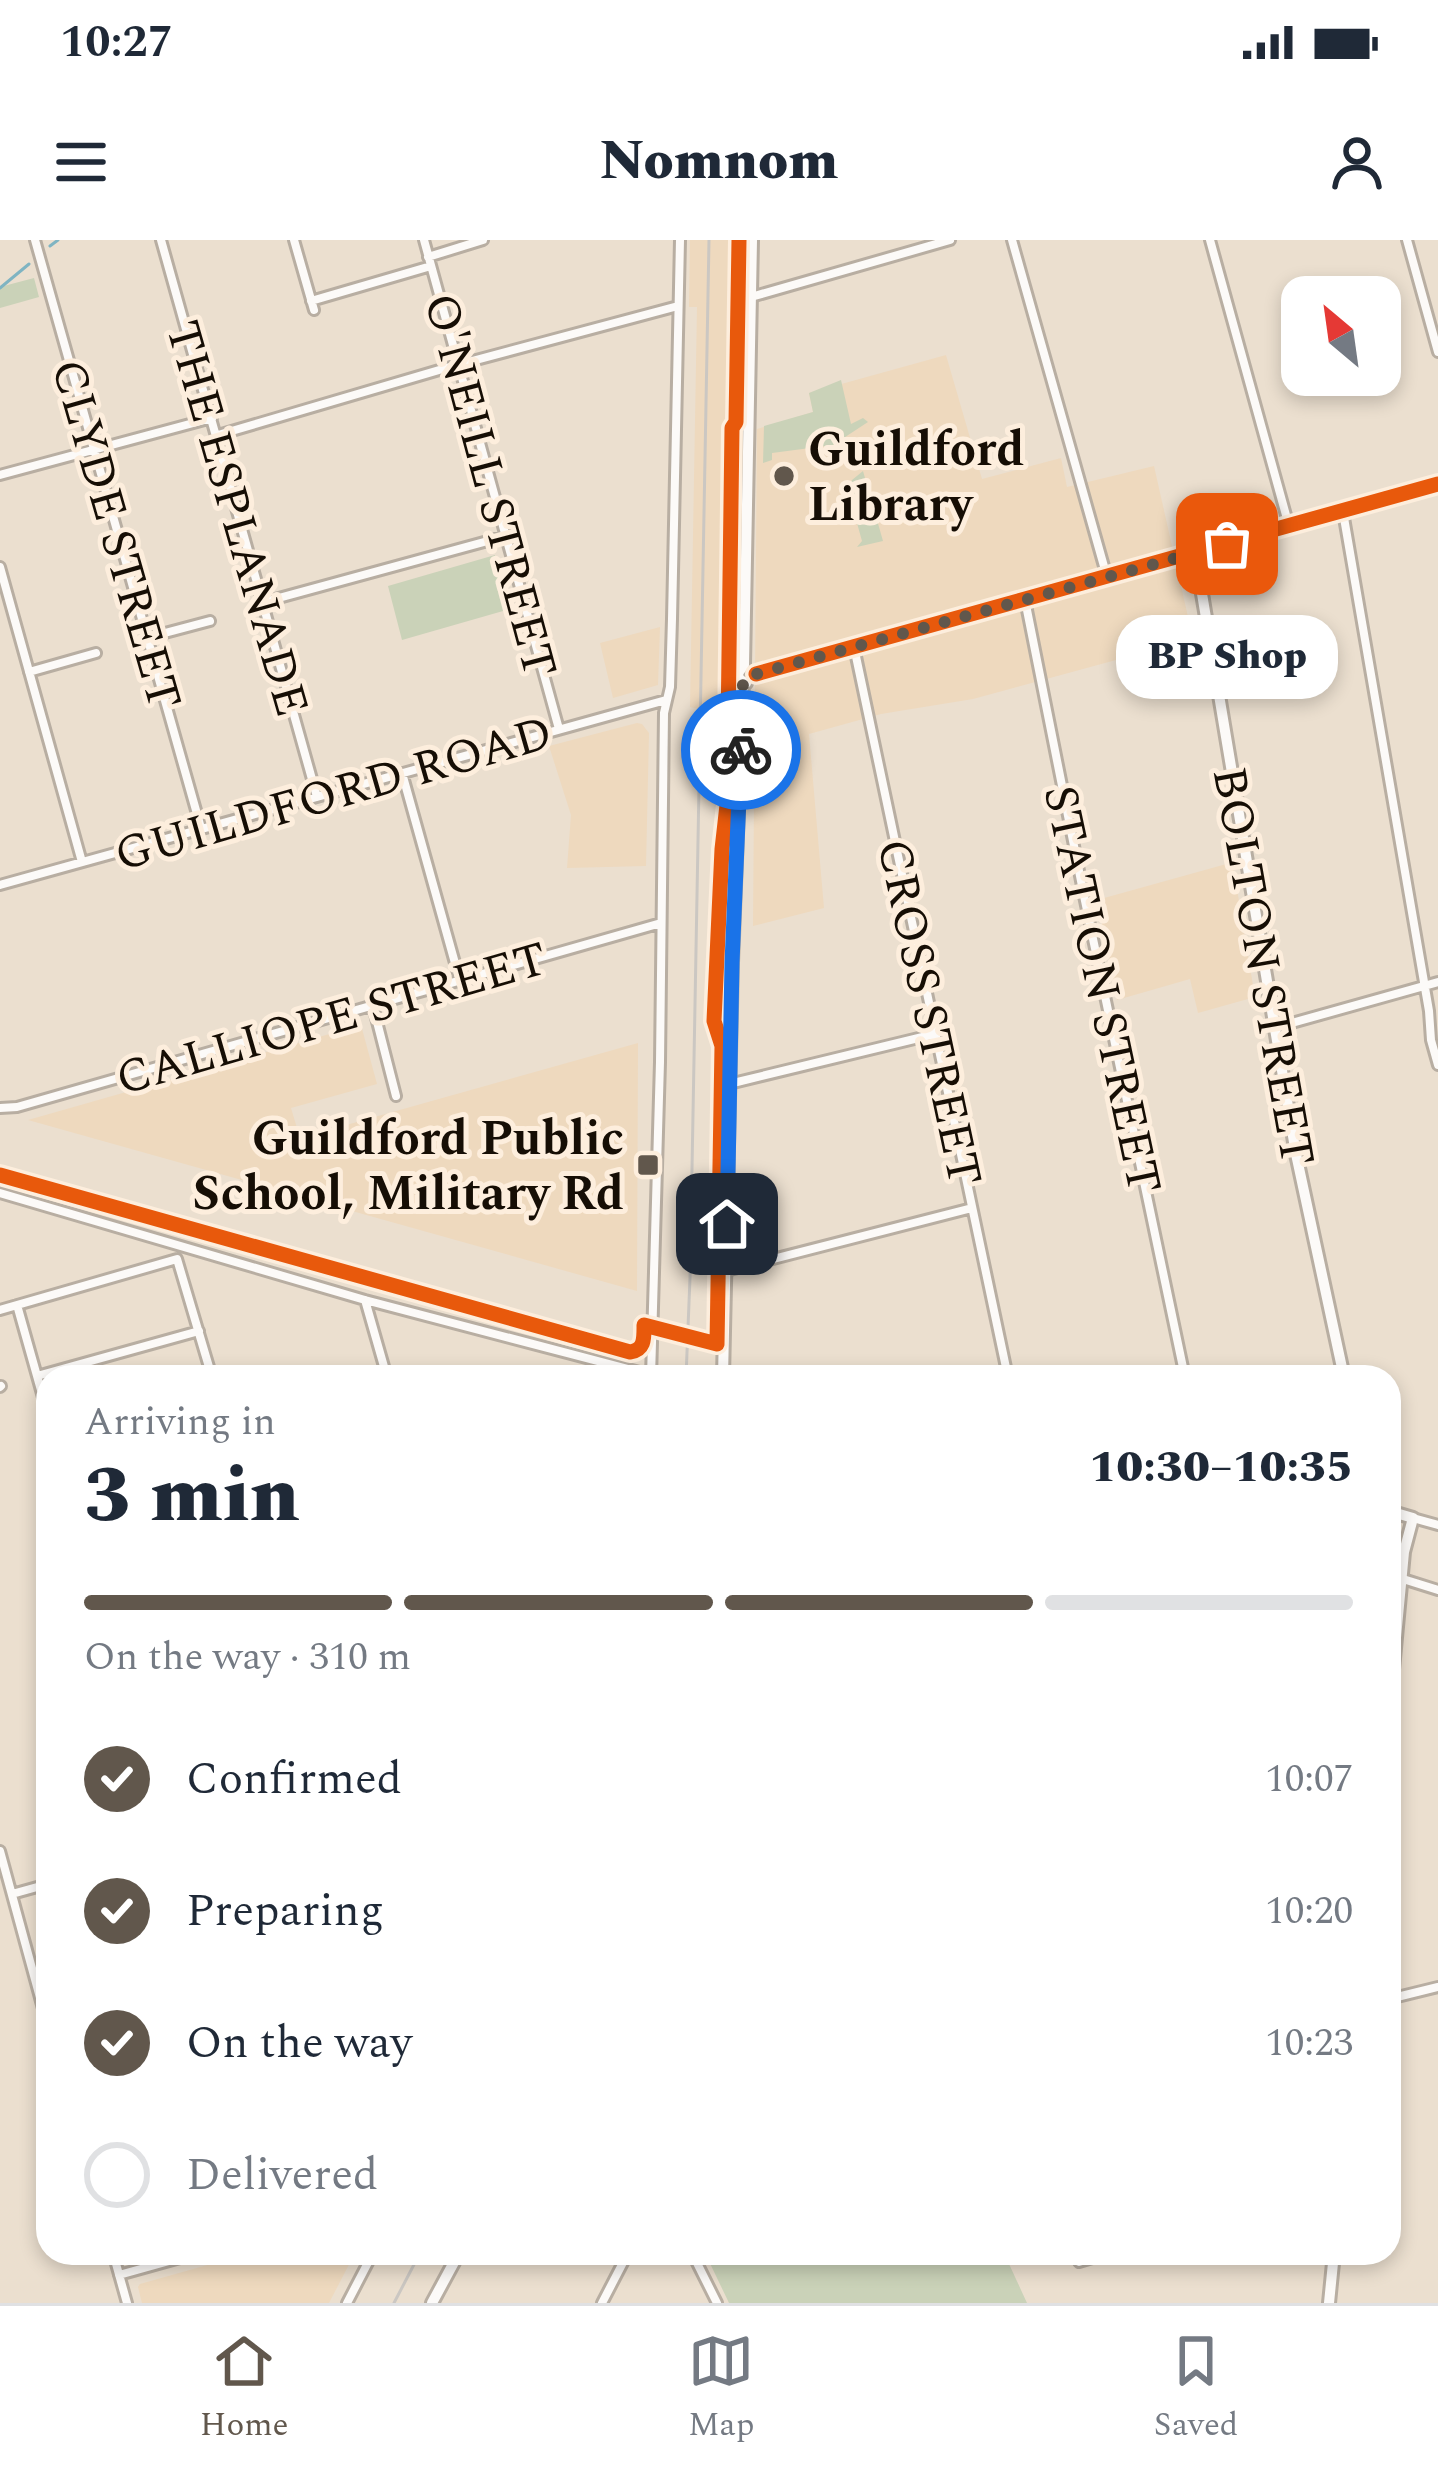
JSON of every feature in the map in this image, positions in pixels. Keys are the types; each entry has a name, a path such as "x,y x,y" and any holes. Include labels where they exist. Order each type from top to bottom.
{"street":[{"name":"CLYDE STREET","path":"35,240 201,828"},
{"name":"THE ESPLANADE","path":"161,240 317,797"},
{"path":"294,240 312,305 483,240"},
{"name":"O'NEILL STREET","path":"424,240 560,729"},
{"path":"652,1365 680,240"},
{"path":"723,1365 743,682 737,673 744,665 752,240"},
{"path":"751,297 950,240"},
{"path":"1012,240 1107,577"},
{"path":"1210,240 1289,526"},
{"path":"1407,240 1438,352"},
{"path":"217,435 678,306"},
{"path":"0,475 212,418"},
{"path":"743,682 752,681 756,674 1438,484"},
{"path":"1343,512 1438,1065"},
{"path":"264,602 506,536"},
{"name":"BOLTON STREET","path":"1196,552 1296,1154 1341,1365"},
{"path":"0,567 82,862"},
{"name":"STATION STREET","path":"1025,600 1182,1365"},
{"path":"146,638 210,621"},
{"name":"CROSS STREET","path":"854,647 1005,1365"},
{"path":"29,672 96,653"},
{"path":"744,665 756,674"},
{"name":"GUILDFORD ROAD","path":"0,885 666,700"},
{"path":"402,773 460,981"},
{"name":"CALLIOPE STREET","path":"0,1108 17,1107 662,923"},
{"path":"1274,1028 1438,982"},
{"path":"373,1006 396,1096"},
{"path":"729,1084 935,1034"},
{"path":"0,1193 365,1300 610,1365"},
{"path":"726,1271 972,1208"},
{"path":"183,1245 177,1259 209,1365"},
{"path":"0,1310 177,1259"},
{"path":"365,1300 384,1365"},
{"path":"16,1305 36,1373"},
{"path":"77,1365 199,1331"},
{"path":"1401,1514 1438,1525"},
{"path":"1401,1557 1413,1518"},
{"path":"1401,1566 1401,1598"},
{"path":"1403,1579 1438,1590"},
{"path":"0,1851 36,1981"},
{"path":"12,1894 36,1887"},
{"path":"1401,1996 1438,1987"},
{"path":"116,2265 127,2303"},
{"path":"119,2275 154,2265"},
{"path":"347,2303 368,2265"},
{"path":"433,2303 453,2265"},
{"path":"602,2303 622,2265"},
{"path":"698,2265 717,2303"},
{"path":"1328,2303 1333,2265"}],"shaded area":[{"path":"690,240 735,240 721,709 713,712 690,707 697,307 689,307"},
{"path":"946,355 982,479 1061,458 1067,487 1154,466 1193,639 973,699 881,714 809,734 824,908 753,926 757,429 813,412 809,393"},
{"path":"660,627 658,685 613,698 600,643"},
{"path":"637,723 649,733 646,866 567,868 571,815 549,746"},
{"path":"1230,863 1255,997 1198,1013 1190,979 1117,1000 1097,900"},
{"path":"361,1025 377,1084 291,1108 300,1138 638,1043 637,1291 28,1120"},
{"path":"207,2265 349,2265 329,2303 142,2303 140,2284"}],"green space":[{"path":"34,278 39,297 0,308 0,287"},
{"path":"841,380 851,424 863,418 868,422 833,445 772,453 772,460 763,463 764,426 813,412 809,393"},
{"path":"863,471 883,541 857,547 862,541 850,498 842,501 852,480"},
{"path":"495,555 510,609 402,640 388,586"},
{"path":"711,2265 1010,2265 1027,2303 729,2303"}],"waterway":[{"path":"50,246 58,240"},
{"path":"0,288 29,264"}],"railway":[{"path":"686,1365 709,240"},
{"path":"394,2303 414,2265"}],"cycle path":[{"path":"0,1175 630,1352 641,1346 644,1325 717,1344 722,1046 714,1021 727,805 739,240"},
{"path":"756,674 1438,484"}],"way so far":[{"path":"741,750 743,682 752,681 756,674 1227,544"}],"place":[{"name":"Guildford Library","path":"784,476"},
{"name":"BP Shop","path":"1227,544"},
{"name":"Guildford Public School, Military Rd","path":"648,1165"}],"route":[{"path":"727,1224 741,750"}]}
